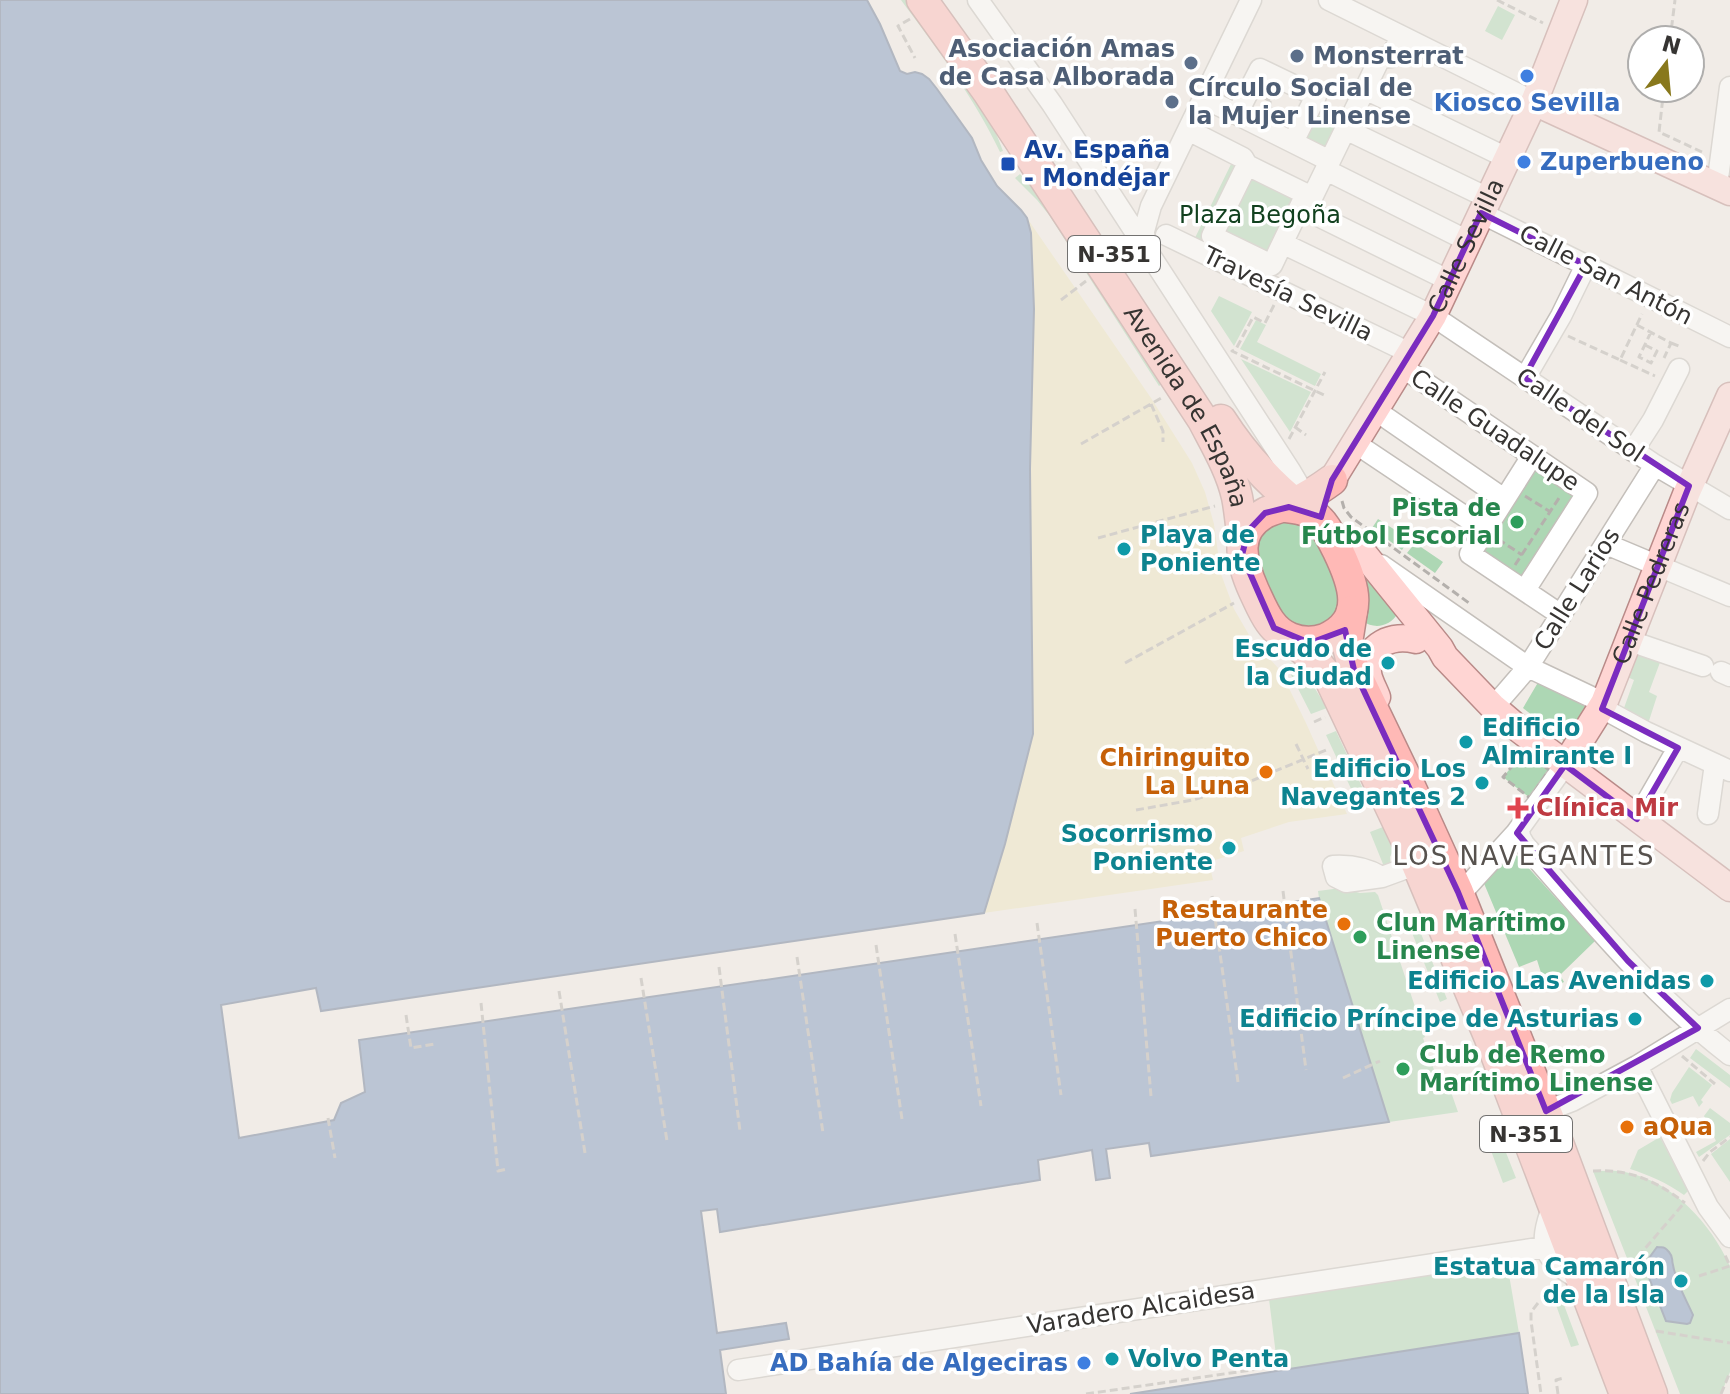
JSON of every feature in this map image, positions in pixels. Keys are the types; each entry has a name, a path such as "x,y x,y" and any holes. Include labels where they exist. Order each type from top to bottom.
{"highway":[{"name":"Avenida de España","path":"942,0 1061,173 1236,444 1260,472 1307,512"},
{"name":"Avenida de España","path":"916,10 988,92 1203,420 1237,494 1243,542"},
{"path":"1307,512 1332,480"},
{"path":"1243,542 1254,521 1265,513 1307,512 1337,531 1364,554"},
{"name":"N-351","path":"1307,512 1350,576 1353,588 1344,627 1347,643 1354,670 1408,782 1420,864 1458,892 1546,1111 1652,1394"},
{"name":"N-351","path":"1243,542 1244,567 1265,616 1274,628 1310,655 1330,679 1420,864 1625,1394"},
{"path":"1287,637 1310,643 1344,627"}],"main road":[{"name":"Calle Sevilla","path":"1332,480 1433,316 1534,102 1574,0"},
{"path":"1534,102 1723,180"},
{"name":"Calle Pedreras","path":"1554,765 1603,706 1689,486 1730,396"},
{"path":"1364,554 1445,657 1554,765 1637,819 1730,888"},
{"path":"1344,627 1401,634 1445,657"},
{"path":"1416,640 1398,637 1384,641 1369,659 1368,674 1442,831 1444,842 1420,864"}],"street":[{"path":"1145,246 1143,236 1151,206 1251,0"},
{"path":"1329,0 1534,102"},
{"name":"Avenida de España","path":"979,2 1052,104 1145,246 1307,512"},
{"path":"1274,278 1309,199 1380,58 1391,57 1401,36"},
{"path":"1237,114 1260,69 1316,96 1293,142"},
{"path":"1723,180 1730,87"},
{"path":"1365,89 1507,158"},
{"path":"1204,98 1293,142 1328,165 1468,241"},
{"name":"Calle San Antón","path":"1345,129 1586,265 1730,337"},
{"path":"1188,130 1243,158 1247,165 1450,281"},
{"path":"1206,244 1247,165"},
{"path":"1274,278 1309,199"},
{"path":"1119,206 1138,212 1146,211 1151,206"},
{"name":"Travesía Sevilla","path":"1166,235 1206,244 1274,278 1406,360"},
{"name":"Calle del Sol","path":"1288,246 1433,316 1633,451 1730,509"},
{"path":"1525,378 1586,265"},
{"name":"Calle Guadalupe","path":"1406,360 1532,456 1579,487"},
{"path":"1633,451 1679,369"},
{"path":"1375,410 1508,493"},
{"path":"1355,443 1485,530"},
{"path":"1532,456 1470,554 1561,615"},
{"name":"Calle Larios","path":"1492,706 1528,667 1655,465"},
{"path":"1525,590 1568,524 1579,487"},
{"path":"1606,544 1730,596"},
{"path":"1364,554 1528,667 1678,748 1723,768 1708,814"},
{"path":"1630,641 1718,671"},
{"path":"1637,819 1678,748"},
{"path":"1458,892 1464,890 1519,829 1554,765"},
{"path":"1519,829 1524,844 1628,961 1730,1055"},
{"path":"1382,877 1360,868 1333,866 1336,877 1346,882 1382,877 1420,864"},
{"path":"1702,866 1730,881"},
{"path":"1546,1111 1572,1101 1637,1066 1730,1009"},
{"path":"1637,1066 1726,1244"},
{"path":"1553,1205 1545,1226 1545,1247 1558,1265 1582,1281"},
{"name":"Varadero Alcaidesa","path":"738,1370 1545,1247"}],"path":[{"path":"1497,0 1543,23"},
{"path":"1672,24 1675,0"},
{"path":"915,58 898,26 916,10"},
{"path":"1662,104 1659,132 1723,180"},
{"path":"1274,111 1281,111 1284,107"},
{"path":"1259,206 1265,209 1268,215 1265,223 1258,225 1253,222 1250,215 1252,210 1259,206"},
{"path":"1274,278 1265,323 1253,317 1232,351 1326,396"},
{"path":"1061,300 1086,280"},
{"path":"1620,360 1650,297"},
{"path":"1637,325 1681,347"},
{"path":"1554,329 1655,377 1671,343"},
{"path":"1651,332 1639,357 1651,363"},
{"path":"1645,345 1657,351 1646,373"},
{"path":"1289,439 1325,372"},
{"path":"1081,444 1163,397"},
{"path":"1151,404 1163,431 1163,442"},
{"path":"1295,427 1306,435"},
{"path":"1332,480 1345,489 1342,503 1351,517 1476,608"},
{"path":"1507,578 1550,512 1579,487"},
{"path":"1508,493 1568,524"},
{"path":"1098,538 1219,505"},
{"path":"1485,530 1540,567"},
{"path":"1125,663 1240,601"},
{"path":"1296,744 1308,769"},
{"path":"1136,810 1193,800 1244,784 1326,750"},
{"path":"1525,751 1554,765 1530,798 1503,777 1525,751"},
{"path":"1283,891 1306,1070"},
{"path":"1212,896 1238,1082"},
{"path":"1135,909 1151,1096"},
{"path":"1037,923 1061,1095"},
{"path":"955,934 981,1106"},
{"path":"876,945 902,1119"},
{"path":"797,957 823,1133"},
{"path":"719,967 740,1131"},
{"path":"641,978 667,1141"},
{"path":"559,991 585,1153"},
{"path":"481,1003 498,1171 507,1169"},
{"path":"406,1015 411,1048 435,1044"},
{"path":"1670,1046 1715,1084"},
{"path":"1343,1078 1380,1061"},
{"path":"328,1118 335,1158"},
{"path":"1703,1161 1730,1137"},
{"path":"1593,1171 1623,1171 1636,1175 1669,1191 1692,1210"},
{"path":"1630,1266 1685,1202"},
{"path":"1699,1276 1730,1266 1726,1244"},
{"path":"1538,1303 1531,1312 1531,1321 1541,1394"},
{"path":"1656,1331 1730,1343"},
{"path":"1086,1394 1272,1367"},
{"path":"1721,1394 1730,1372"},
{"path":"1558,1394 1556,1380 1564,1378"}],"highlighted area":[{"path":"1481,213 1586,265 1524,378 1689,486 1602,709 1678,748 1637,819 1565,765 1517,833 1628,961 1698,1028 1546,1111 1458,892 1354,670 1345,630 1310,643 1274,628 1242,555 1248,531 1265,513 1289,507 1321,517 1332,480 1433,316"}],"green space":[{"path":"901,0 909,0 994,128 1003,151 1000,152 967,93"},
{"path":"1498,6 1515,15 1502,40 1485,31"},
{"path":"1341,113 1347,116 1328,155 1301,142 1315,114 1336,124"},
{"name":"Plaza Begoña","path":"1234,158 1315,193 1276,271 1205,238 1201,246 1193,242"},
{"path":"1020,174 1047,204 1165,382 1159,386 1049,215 1015,178"},
{"path":"1219,296 1252,312 1234,346 1211,311"},
{"path":"1256,320 1266,325 1257,342 1321,374 1315,386 1240,349"},
{"path":"1241,359 1311,392 1290,432"},
{"path":"1532,456 1587,493 1525,590 1470,554"},
{"path":"1289,519 1314,530 1343,600 1333,620 1314,630 1283,620 1252,552 1257,538 1265,529"},
{"path":"1378,519 1409,539 1402,550 1372,528"},
{"path":"1415,543 1443,562 1435,573 1407,553"},
{"path":"1364,563 1397,614 1387,624 1377,626 1363,621"},
{"path":"1635,647 1662,657 1649,692 1657,696 1647,727 1625,716 1627,709 1624,708 1634,680 1623,675"},
{"path":"1291,663 1309,679 1327,708 1311,714 1287,667"},
{"path":"1540,679 1595,705 1570,746 1523,708"},
{"path":"1336,731 1370,804 1360,808 1326,735"},
{"path":"1525,751 1549,770 1530,798 1503,777"},
{"path":"1383,827 1393,851 1391,868 1385,869 1370,832"},
{"path":"1513,851 1595,941 1560,975 1564,982 1556,986 1551,976 1543,979 1537,960 1519,967 1483,881"},
{"path":"1341,888 1378,895 1442,1093 1451,1092 1458,1112 1389,1122 1319,898 1318,891"},
{"path":"1418,926 1447,999 1440,1002 1410,928"},
{"path":"1696,1049 1730,1075 1730,1088 1690,1058"},
{"path":"1689,1067 1712,1085 1699,1107 1693,1096 1672,1104 1670,1100"},
{"path":"1710,1108 1730,1123 1730,1135 1699,1157 1696,1152 1716,1141 1704,1116"},
{"path":"1492,1117 1516,1178 1503,1183 1480,1121"},
{"path":"1660,1137 1688,1191 1684,1195 1630,1169 1638,1150"},
{"path":"1730,1139 1730,1182 1711,1154"},
{"path":"1593,1171 1625,1172 1659,1185 1701,1220 1722,1250 1730,1266 1730,1372 1721,1394 1680,1394"},
{"path":"1507,1263 1519,1333 1278,1371 1269,1299"},
{"path":"1558,1289 1579,1345 1571,1347 1551,1291"}],"sand":[{"name":"Playa de Poniente","path":"1027,218 1192,463 1205,492 1214,524 1221,574 1234,609 1252,640 1280,670 1347,814 1289,822 1241,838 1244,851 1209,862 1213,880 984,913 1033,734 1030,469 1034,309 1031,233"}],"water":[{"path":"0,0 867,0 900,71 907,74 915,72 929,79 972,138 997,186 1027,218 1031,233 1034,309 1030,469 1033,734 984,913 321,1011 316,988 221,1005 239,1138 334,1120 341,1103 365,1092 359,1040 1319,898 1389,1122 1151,1156 1149,1143 1106,1149 1110,1178 1096,1180 1092,1150 1038,1160 1040,1180 720,1232 717,1209 701,1211 717,1333 786,1323 789,1339 720,1350 726,1394 0,1394"},
{"path":"1657,1247 1665,1248 1671,1256 1676,1278 1693,1315 1690,1323 1666,1321 1644,1265"},
{"path":"1519,1333 1528,1394 1130,1394"}],"place":[{"name":"Monsterrat","path":"1297,56"},
{"name":"Asociación Amas de Casa Alborada","path":"1191,63"},
{"name":"Kiosco Sevilla","path":"1527,76"},
{"name":"Círculo Social de la Mujer Linense","path":"1172,102"},
{"name":"Zuperbueno","path":"1524,162"},
{"name":"Av. España - Mondéjar","path":"1008,164"},
{"name":"Pista de Fútbol Escorial","path":"1517,522"},
{"name":"Playa de Poniente","path":"1124,549"},
{"name":"Escudo de la Ciudad","path":"1388,663"},
{"name":"Edificio Almirante I","path":"1466,742"},
{"name":"Chiringuito La Luna","path":"1266,772"},
{"name":"Edificio Los Navegantes 2","path":"1482,783"},
{"name":"Clínica Mir","path":"1518,808"},
{"name":"Socorrismo Poniente","path":"1229,848"},
{"name":"Restaurante Puerto Chico","path":"1344,924"},
{"name":"Clun Marítimo Linense","path":"1360,937"},
{"name":"Edificio Las Avenidas","path":"1707,981"},
{"name":"Edificio Príncipe de Asturias","path":"1635,1019"},
{"name":"Club de Remo Marítimo Linense","path":"1403,1069"},
{"name":"aQua","path":"1627,1127"},
{"name":"Estatua Camarón de la Isla","path":"1681,1281"},
{"name":"Volvo Penta","path":"1112,1359"},
{"name":"AD Bahía de Algeciras","path":"1084,1363"}],"district":[{"name":"LOS NAVEGANTES","path":"1524,856"}]}
